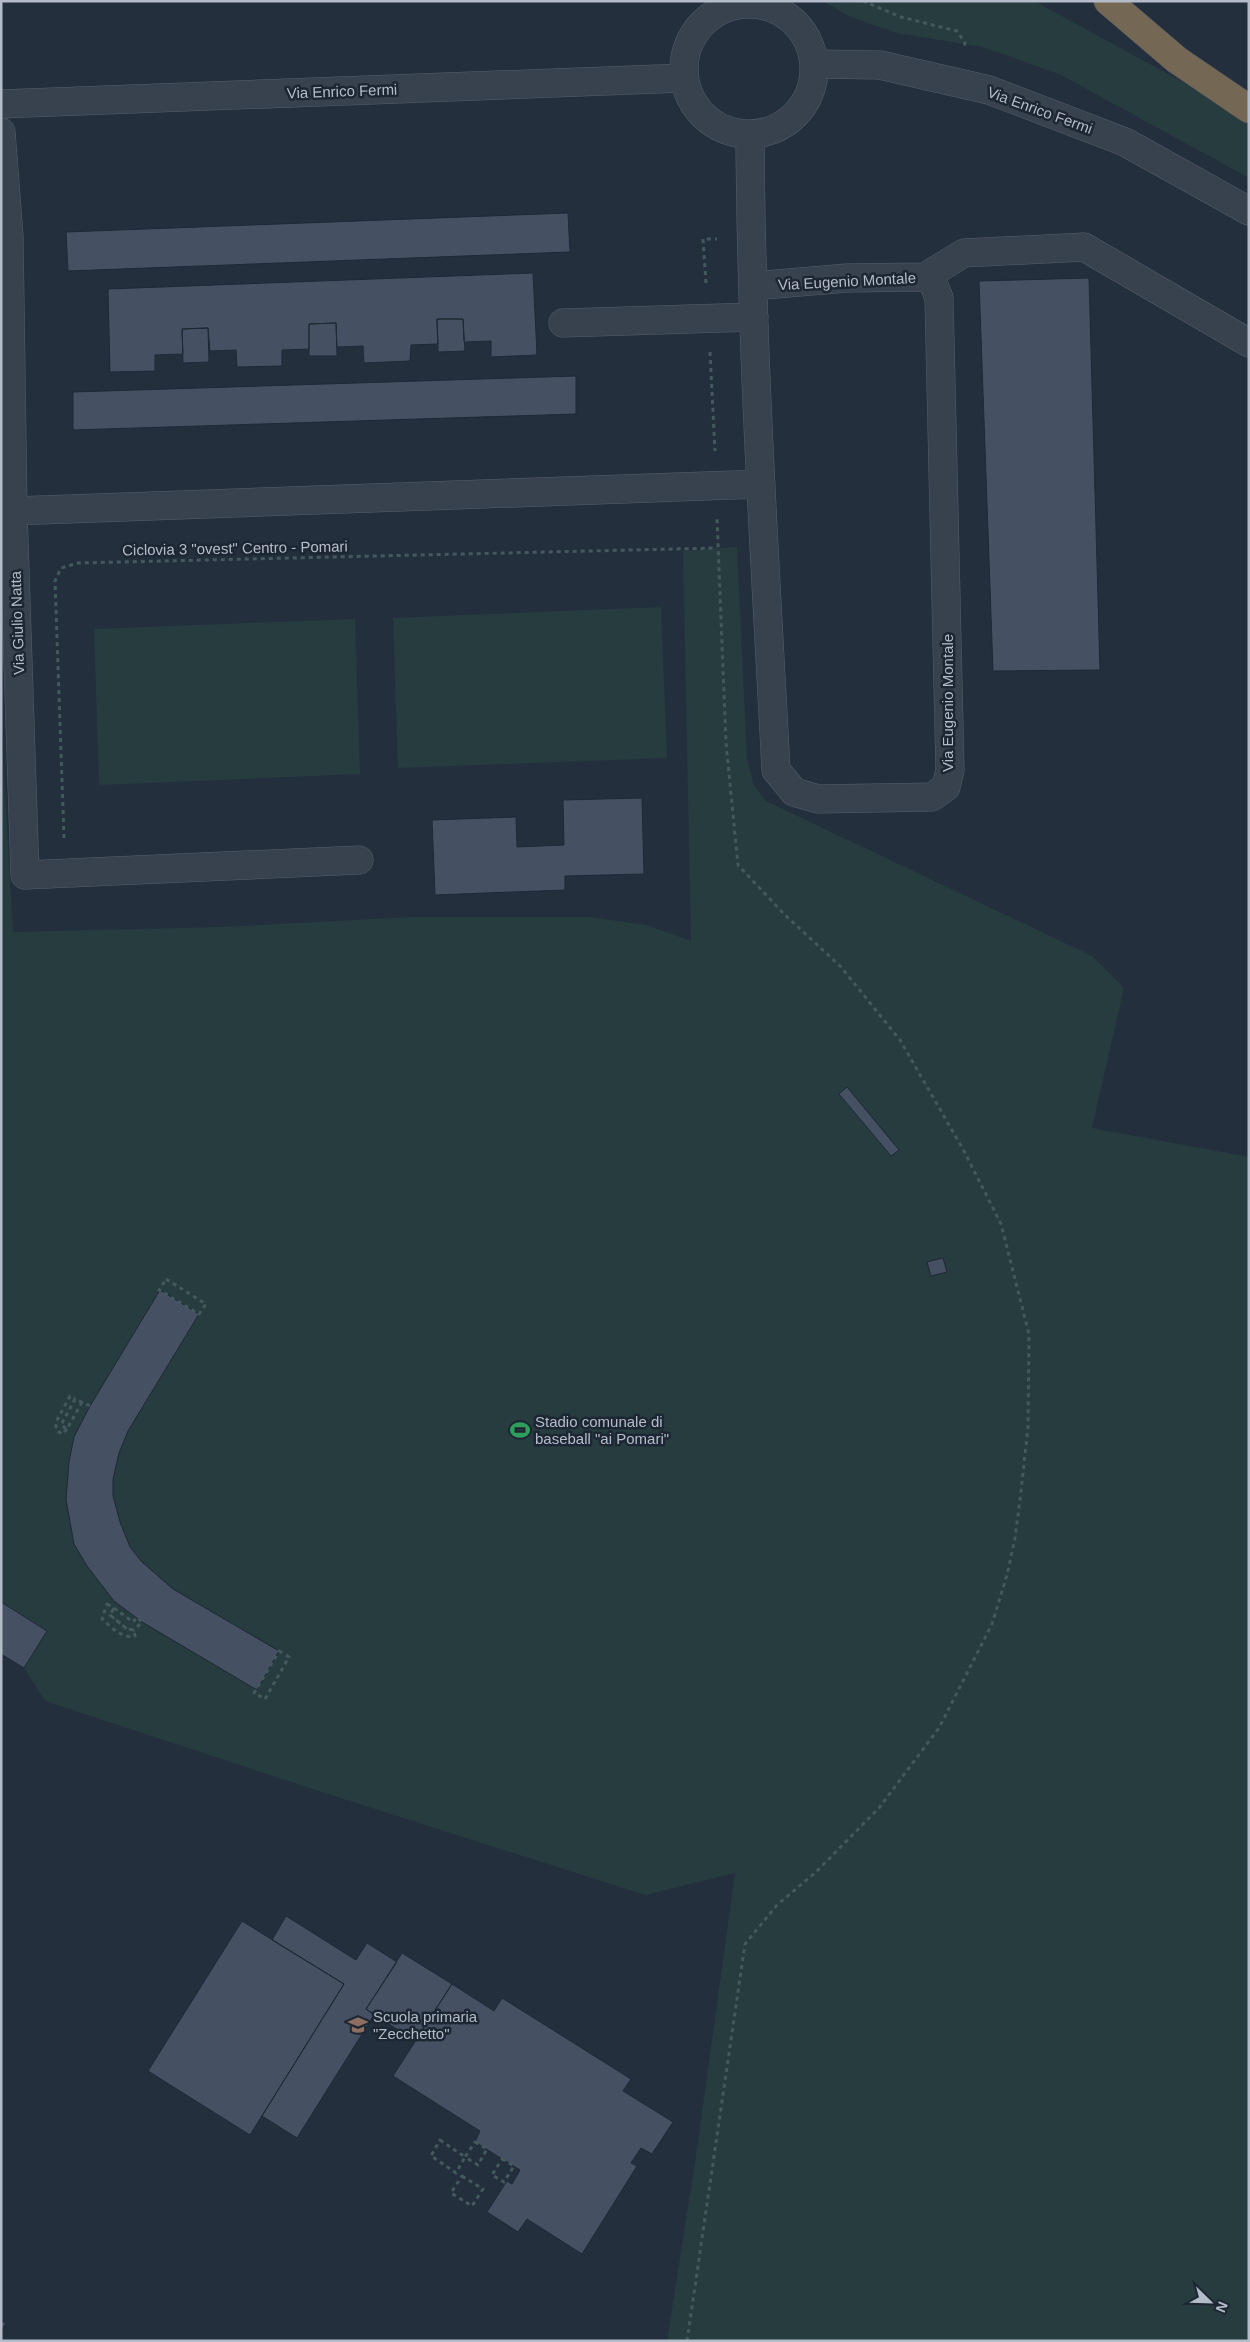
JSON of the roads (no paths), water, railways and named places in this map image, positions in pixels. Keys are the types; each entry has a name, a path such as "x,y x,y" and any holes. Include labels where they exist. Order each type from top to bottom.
{"highway":[{"path":"1108,1 1177,60 1249,109"}],"street":[{"path":"753,2 775,9 790,18 803,31 811,47 815,64 813,85 804,105 790,121 771,131 750,135 731,133 714,125 707,119 699,112 689,96 684,78 686,50 699,14 753,2"},
{"name":"Via Enrico Fermi","path":"815,64 880,66 989,90 1125,142 1249,211"},
{"name":"Via Enrico Fermi","path":"1,104 684,78"},
{"name":"Via Giulio Natta","path":"1,132 9,236 13,511 25,875 359,860"},
{"name":"Via Eugenio Montale","path":"750,135 751,239 754,317 776,770 794,792 818,799 932,797 946,787 950,770 939,298 932,280 925,277 847,278 753,286"},
{"path":"925,277 964,253 1084,247 1249,343"},
{"path":"563,323 708,320 754,317"},
{"path":"13,511 55,511 761,484"}],"place":[{"name":"Stadio comunale di baseball \"ai Pomari\"","path":"520,1430"},
{"name":"Scuola primaria \"Zecchetto\"","path":"358,2025"}]}
